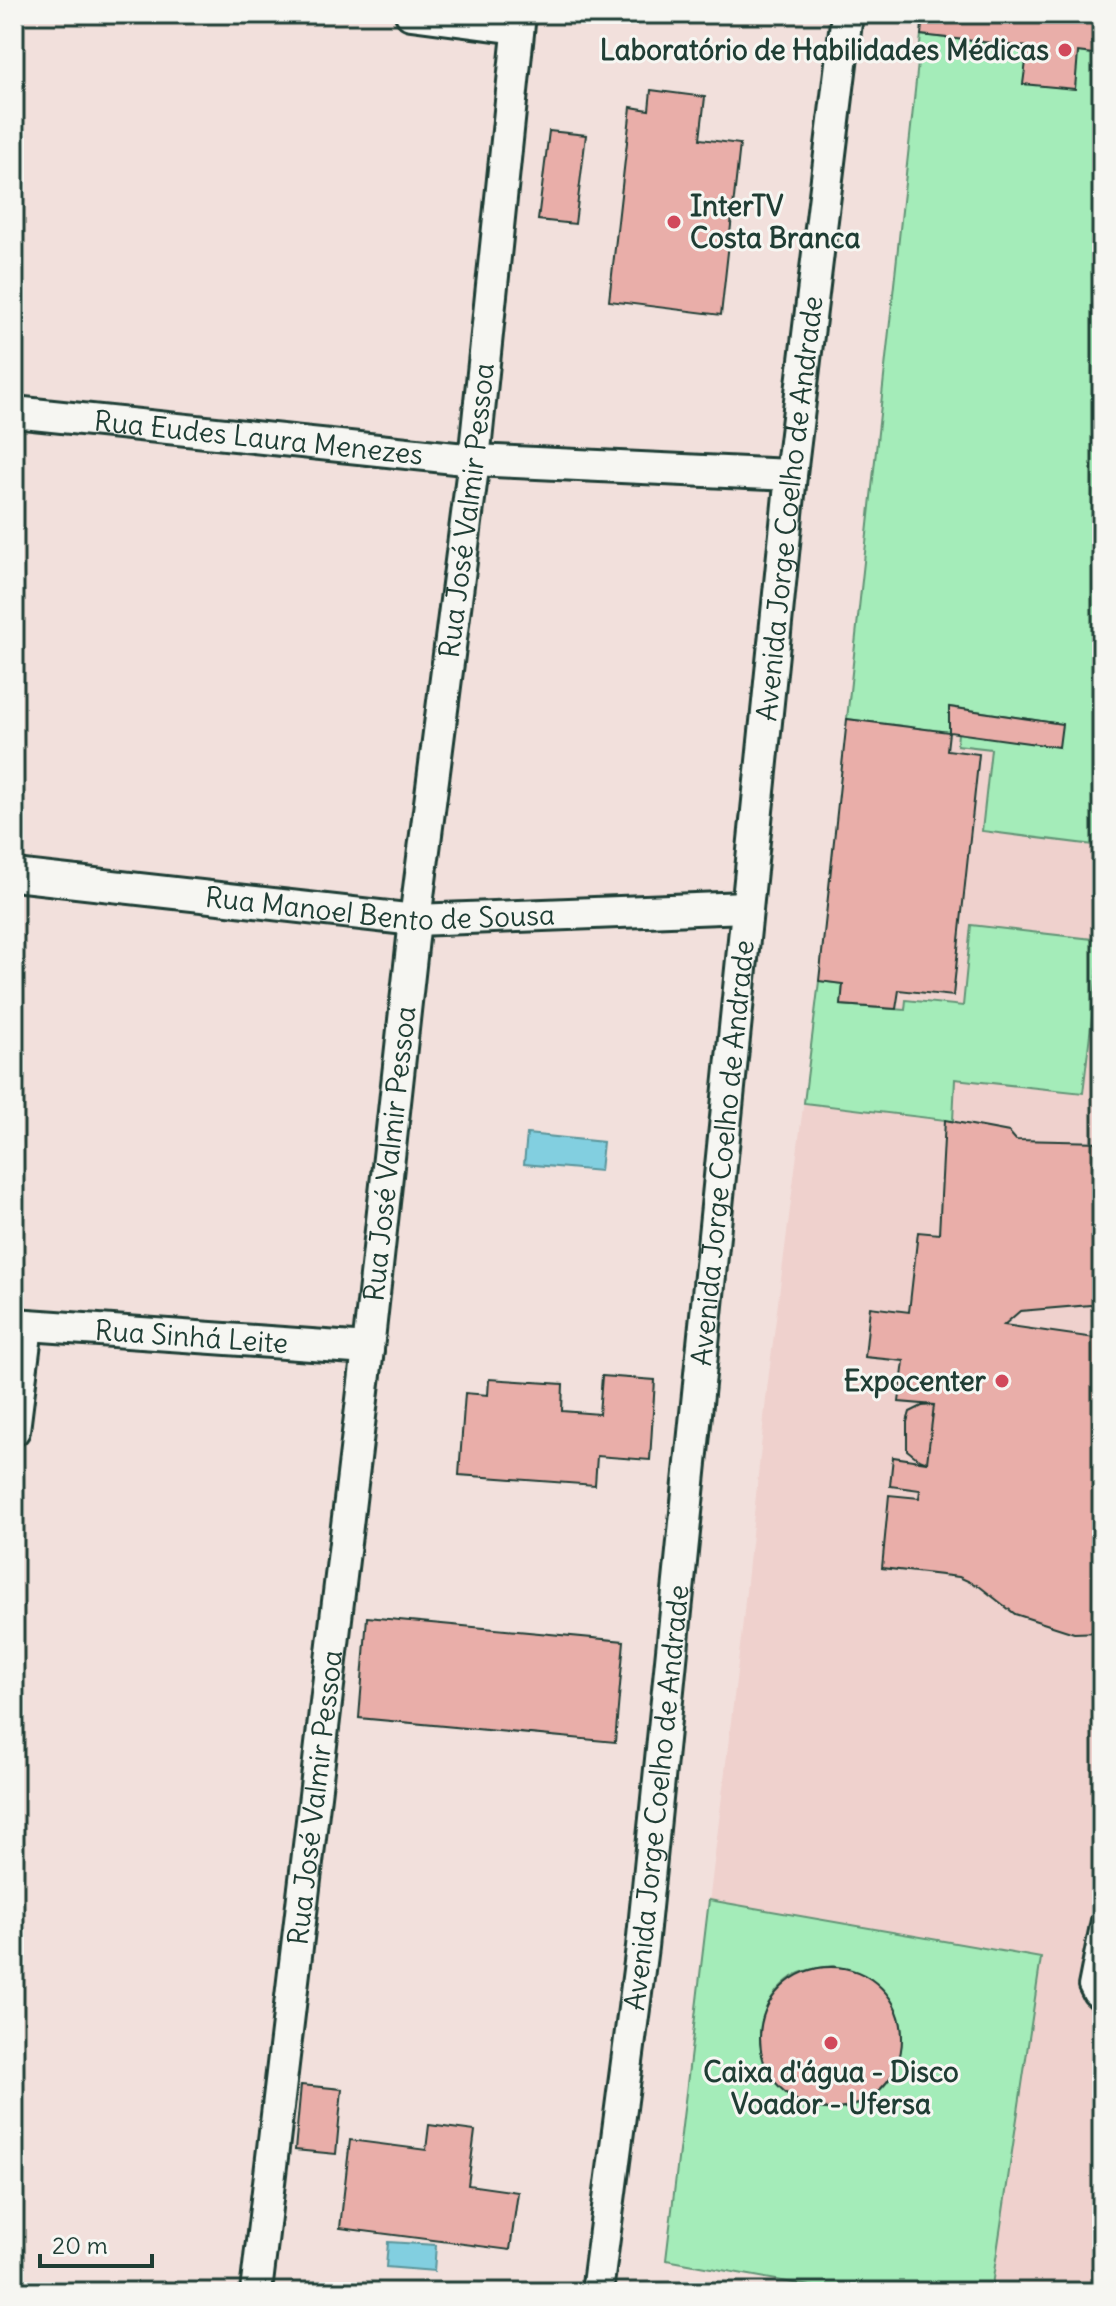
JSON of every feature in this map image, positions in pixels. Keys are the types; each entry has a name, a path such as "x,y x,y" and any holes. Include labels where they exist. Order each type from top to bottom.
{"street":[{"path":"411,14 519,21"},
{"name":"Avenida Jorge Coelho de Andrade","path":"597,2292 642,1947 791,475 847,14"},
{"name":"Rua José Valmir Pessoa","path":"256,2292 368,1349 415,920 474,460 519,21"},
{"name":"Rua Eudes Laura Menezes","path":"14,412 474,460 791,475"},
{"name":"Rua Manoel Bento de Sousa","path":"14,875 415,920 746,907"},
{"path":"14,1430 21,1325"},
{"name":"Rua Sinhá Leite","path":"21,1325 368,1349"}],"lane":[{"path":"1099,1920 1086,1986 1102,2006"}],"shaded area":[{"path":"923,14 1102,14 1102,2292 843,2292 666,2260 742,1630 767,1389 819,981"}],"green space":[{"path":"921,35 1028,47 1024,83 1074,89 1078,52 1102,55 1102,846 982,831 991,749 957,745 958,733 1061,724 950,707 949,732 847,719"},
{"path":"971,925 1101,940 1083,1093 955,1079 953,1121 804,1103 819,981 843,984 841,1005 905,1010 906,1000 963,1006"},
{"path":"709,1900 1041,1958 991,2292 843,2292 666,2260","holes":["833,1966 869,1980 891,2001 901,2028 900,2055 888,2080 868,2099 841,2109 808,2105 793,2098 771,2074 761,2047 761,2024 775,1993 797,1974 822,1967"]}],"water":[{"path":"527,1134 603,1142 600,1171 524,1164"},
{"path":"388,2242 436,2245 434,2271 386,2267"}],"building":[{"name":"Laboratório de Habilidades Médicas","path":"923,14 1102,14 1102,55 1078,52 1075,89 1023,84 1028,47 921,35"},
{"name":"InterTV Costa Branca","path":"651,90 705,97 700,139 740,144 721,315 609,301 631,107 649,110"},
{"path":"549,131 586,135 575,224 538,220"},
{"path":"949,707 1062,724 1059,747 949,732"},
{"path":"847,719 949,732 947,750 979,754 953,996 899,990 896,1009 841,1005 843,984 819,981"},
{"name":"Expocenter","path":"945,1120 1009,1132 1016,1140 1102,1142 1102,1304 1020,1311 1004,1325 1102,1339 1102,1632 1074,1633 1015,1614 979,1586 959,1577 882,1568 889,1495 919,1498 920,1490 890,1486 893,1457 927,1462 934,1405 899,1402 904,1361 865,1357 870,1307 909,1312 918,1232 939,1234"},
{"path":"602,1376 655,1380 650,1460 597,1456 595,1485 459,1475 465,1393 488,1395 489,1379 563,1384 562,1411 599,1414"},
{"path":"934,1405 927,1462 907,1450 907,1422 910,1412"},
{"path":"367,1617 624,1641 615,1742 359,1718"},
{"name":"Caixa d'água - Disco Voador - Ufersa","path":"831,1967 858,1972 881,1988 897,2011 902,2038 897,2065 881,2088 858,2104 831,2109 804,2104 781,2088 765,2065 760,2038 765,2011 781,1988 804,1972"},
{"path":"301,2085 342,2089 336,2154 295,2150"},
{"path":"429,2125 475,2131 468,2185 518,2192 510,2250 340,2228 350,2140 426,2150"}],"place":[{"name":"Laboratório de Habilidades Médicas","path":"1065,50"},
{"name":"InterTV Costa Branca","path":"674,222"},
{"name":"Expocenter","path":"1002,1381"},
{"name":"Caixa d'água - Disco Voador - Ufersa","path":"831,2043"}]}
